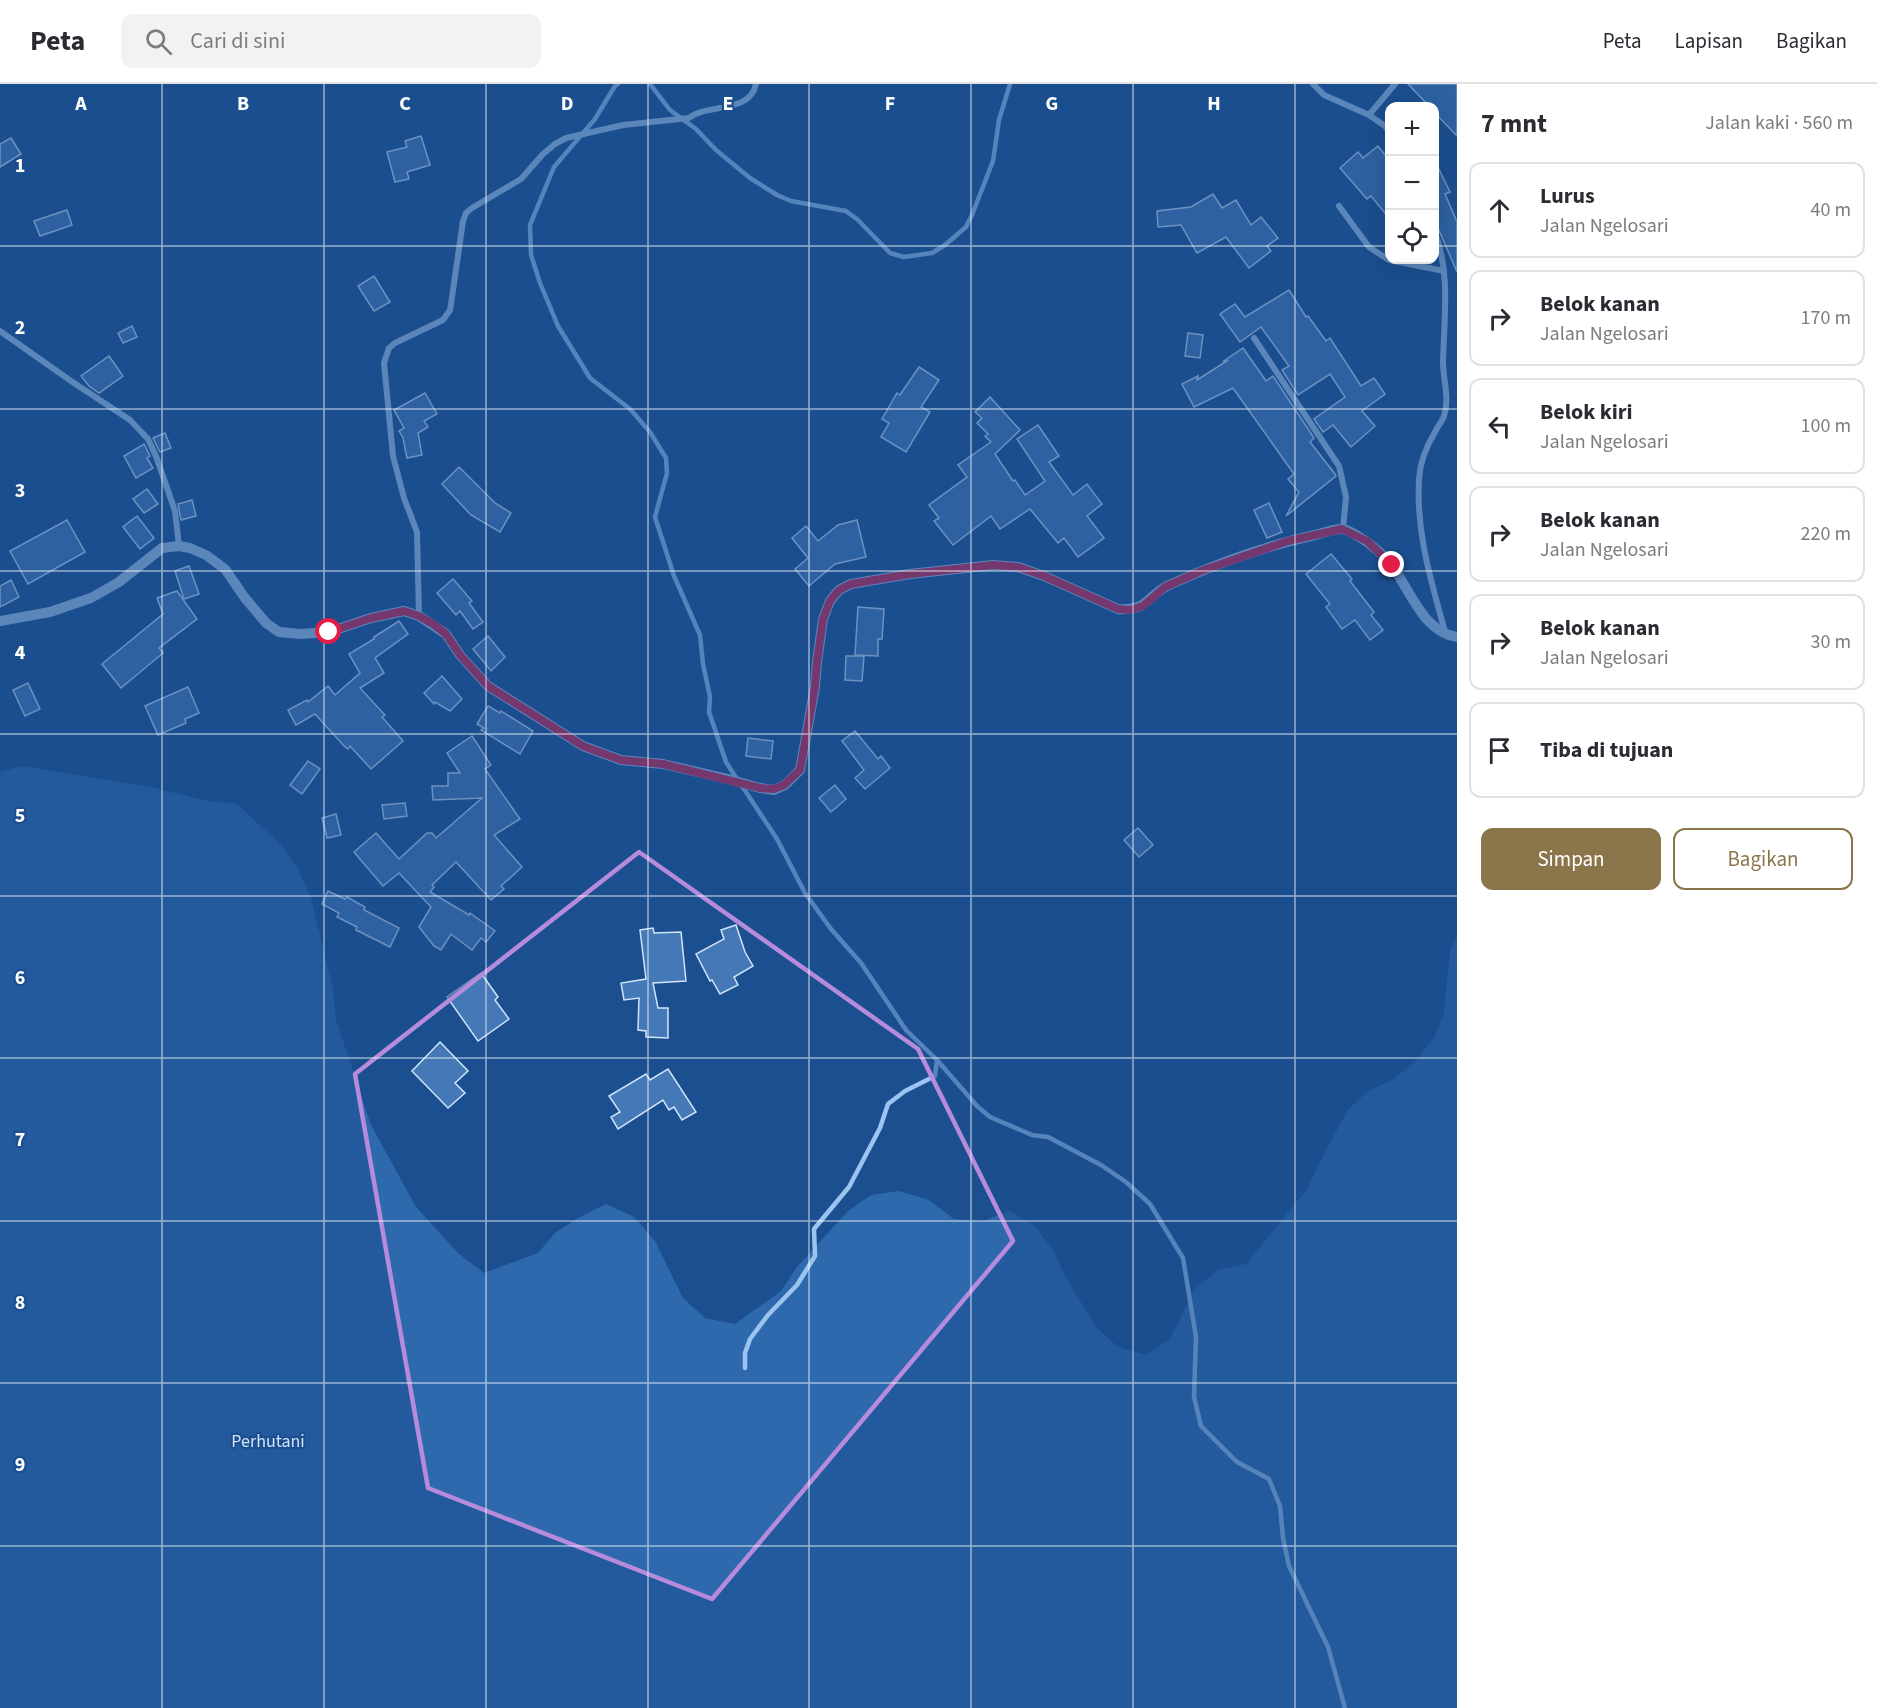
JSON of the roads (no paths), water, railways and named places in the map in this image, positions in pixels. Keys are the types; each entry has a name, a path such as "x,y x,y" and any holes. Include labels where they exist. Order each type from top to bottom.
{"street":[{"path":"419,616 417,532 404,498 393,456 384,363 385,355 395,343 436,325 447,316 451,304 462,221 466,213 520,179 555,144 592,131 623,125 689,118 697,113 740,103 749,98 756,84"},
{"path":"1313,84 1324,95 1369,115 1385,126"},
{"path":"1369,115 1395,84"},
{"path":"1339,206 1369,247 1389,260 1444,272"},
{"path":"1439,241 1444,272 1443,362 1447,403 1444,417 1423,455 1419,477 1418,508 1422,547 1445,636"},
{"path":"0,331 130,420 148,440 175,511 179,546"},
{"path":"1254,338 1339,466 1346,497 1342,529"},
{"path":"0,621 50,612 91,598 118,582 162,548 179,546 190,548 206,555 225,569 266,623 279,632 300,634 329,632 371,618 404,611 419,616 446,634 460,655 488,686 583,746 621,760 663,764 760,788 774,789 784,785 800,770 815,687 823,619 830,601 839,590 851,584 910,574 993,565 1018,567 1118,609 1130,610 1143,606 1165,587 1201,571 1288,541 1342,529 1367,541 1392,565 1420,610 1434,627 1445,636 1457,638"}],"waterway":[{"path":"618,84 595,119 554,167 530,225 531,255 558,326 590,378 630,409 650,432 666,458 667,473 655,517 674,576 700,635 710,697 709,712 726,762 737,779"},
{"path":"650,84 670,110 696,129 716,150 750,178 791,201 846,211 890,253 904,257 932,253 966,227 993,161 999,120 1010,84"},
{"path":"742,786 777,839 805,893 831,929 861,963 906,1030 937,1060 977,1106 990,1117 1032,1135 1048,1137 1101,1165 1126,1182 1150,1204 1183,1258 1196,1337 1194,1397 1201,1426 1237,1462 1269,1479 1280,1506 1289,1566 1328,1647 1345,1708"},
{"path":"745,1368 745,1353 750,1339 768,1315 797,1285 815,1256 814,1229 849,1187 880,1128 888,1104 905,1091 935,1076 937,1060"}],"park label":[{"name":"Perhutani","path":"268,1441"}]}
